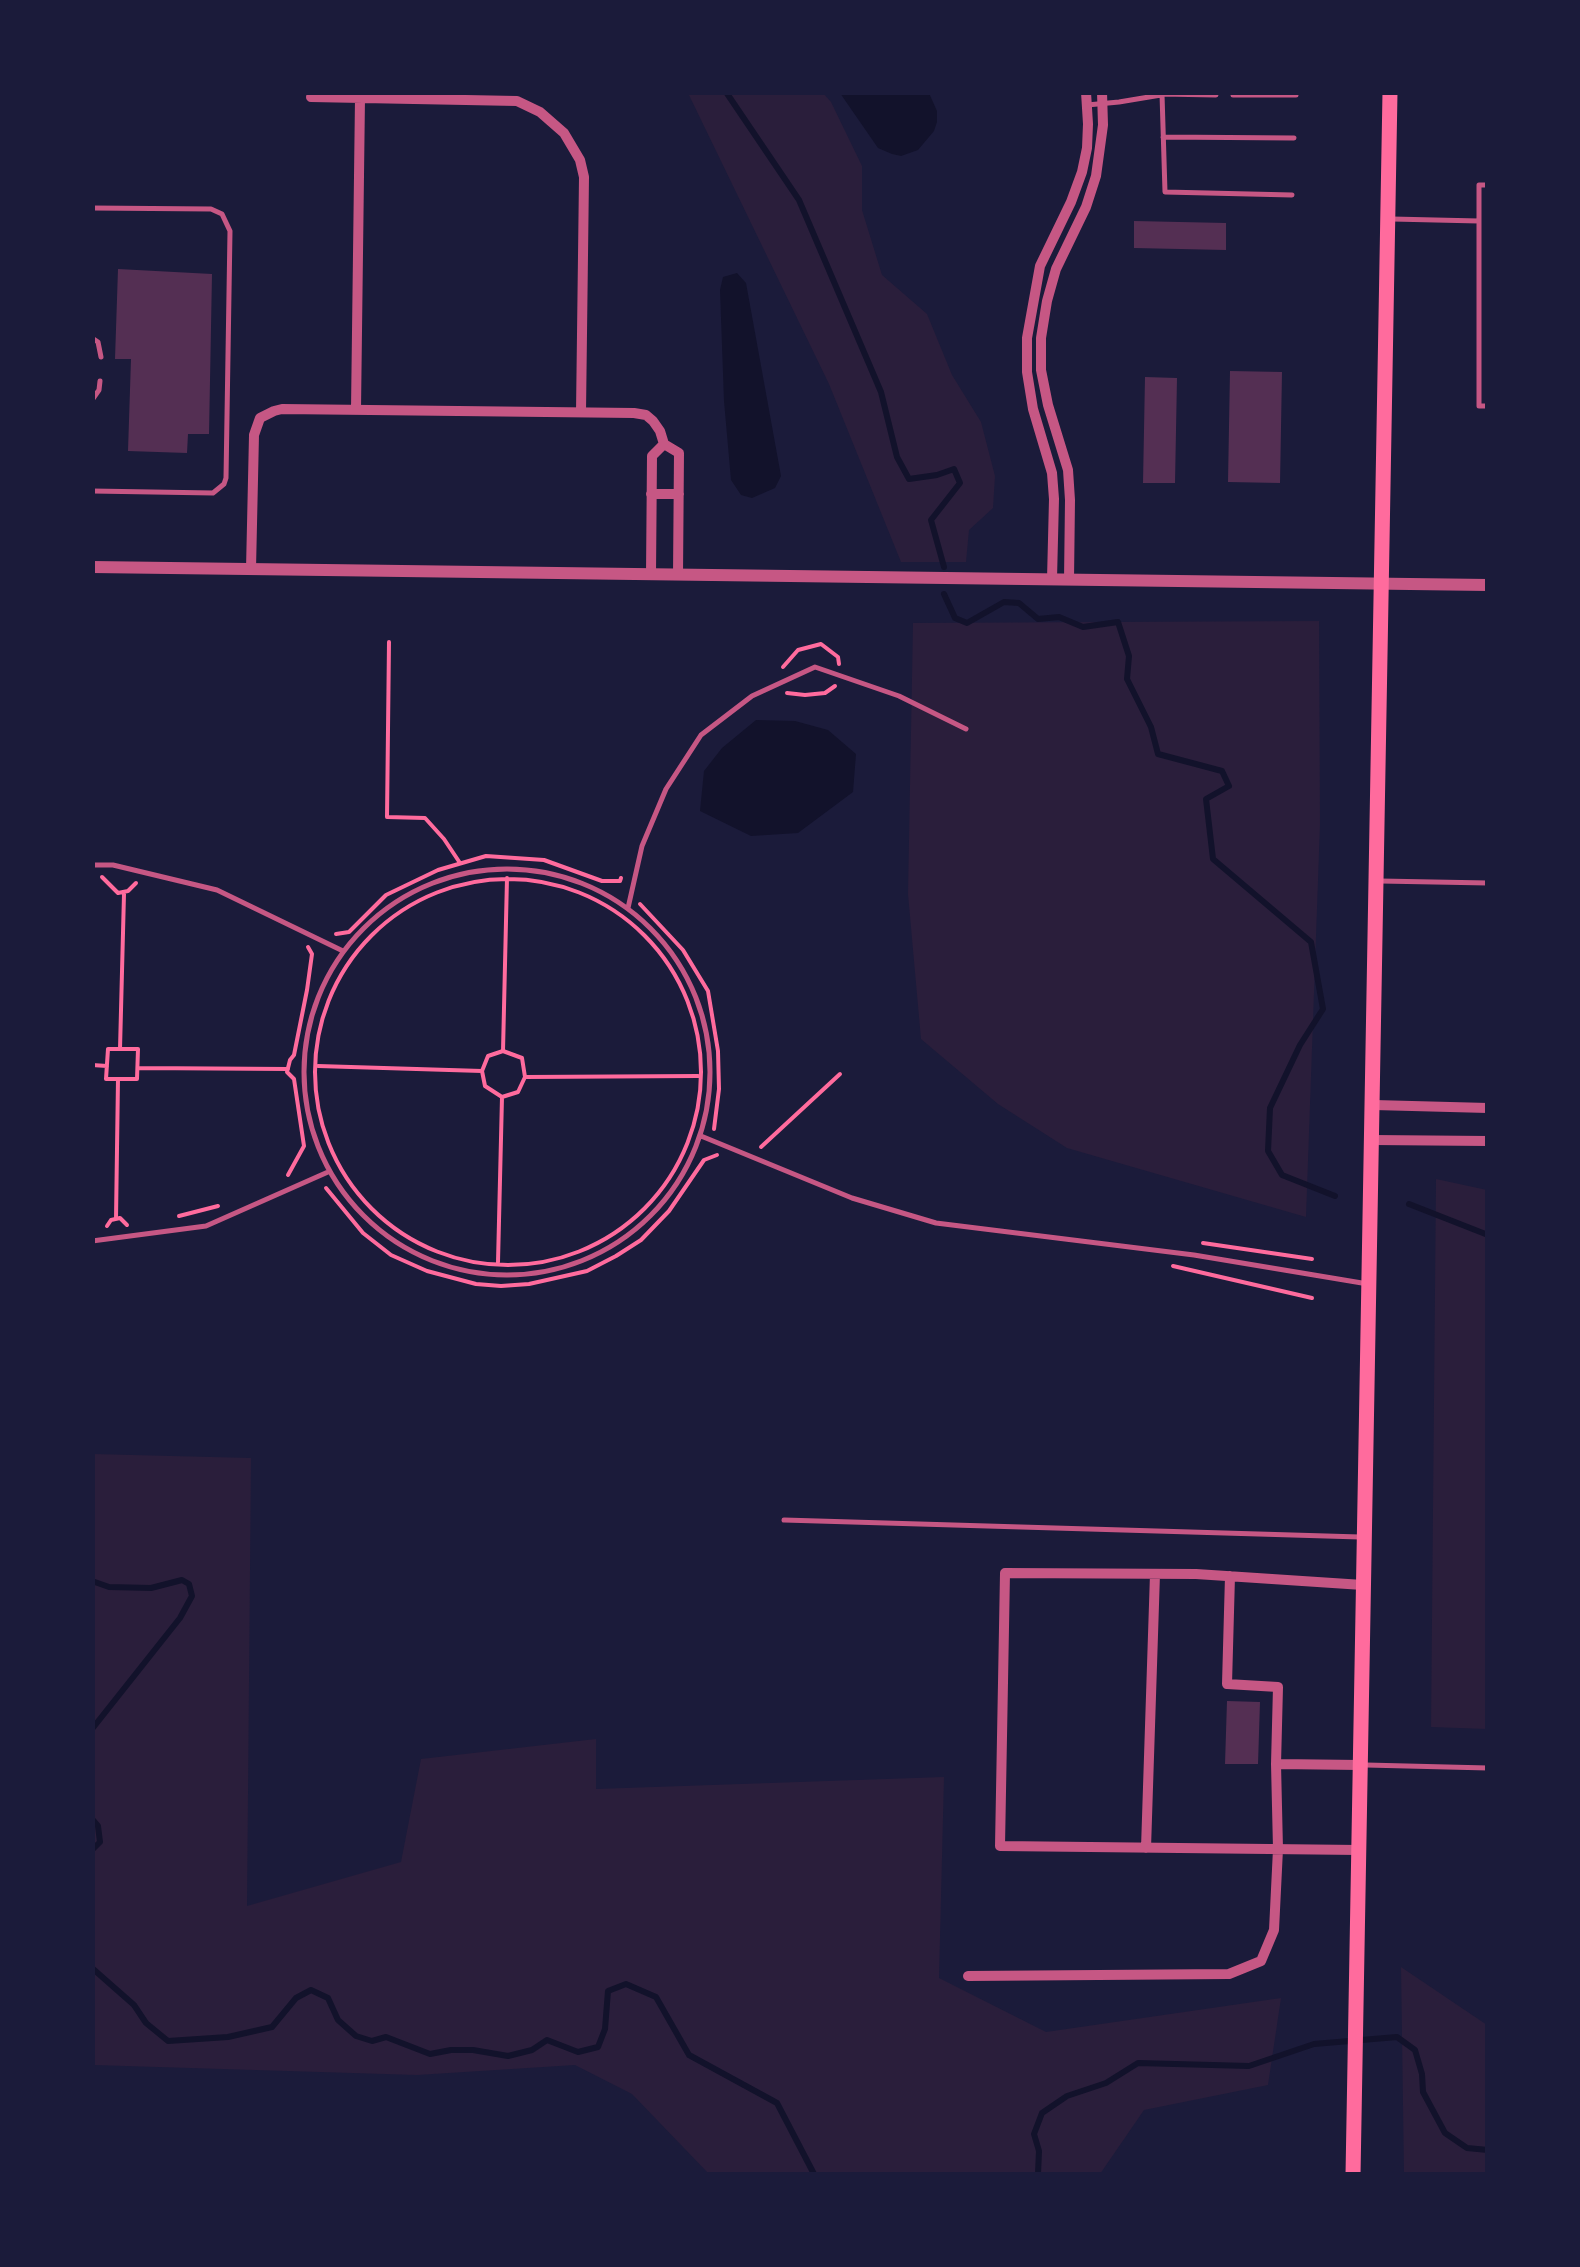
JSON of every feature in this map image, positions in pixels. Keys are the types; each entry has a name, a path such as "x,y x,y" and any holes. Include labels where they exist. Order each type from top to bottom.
{"main road":[{"path":"1353,2174 1390,92"}],"street":[{"path":"1052,579 1054,499 1050,464 1033,409 1027,338 1040,266 1082,172 1087,148 1086,92"},
{"path":"311,97 518,101 540,112 564,133 580,160 584,177 581,412"},
{"path":"356,410 360,98"},
{"path":"1069,580 1068,470 1048,406 1041,370 1041,338 1056,269 1096,176 1102,151 1102,98"},
{"path":"251,569 254,434 266,413 282,409 634,412 646,415 660,431 664,444 679,453 678,574"},
{"path":"651,574 652,456 664,444"},
{"path":"651,494 678,494"},
{"path":"92,567 1488,585"},
{"path":"1374,1105 1488,1108"},
{"path":"1373,1140 1488,1141"},
{"path":"1359,1850 1000,1846 1004,1574 1230,1576 1363,1584"},
{"path":"1146,1848 1154,1574"},
{"path":"968,1976 1230,1974 1260,1961 1274,1930 1278,1686 1227,1684 1230,1576"},
{"path":"1276,1764 1360,1765"}],"lane":[{"path":"1162,94 1165,192 1292,196"},
{"path":"1086,105 1102,98 1216,95"},
{"path":"1233,95 1296,95"},
{"path":"1163,137 1294,138"},
{"path":"1488,185 1479,185 1479,406 1488,406"},
{"path":"92,208 211,209 222,214 230,231 224,484 213,492 92,491"},
{"path":"1389,219 1479,221"},
{"path":"1479,324 1488,324"},
{"path":"92,338 98,342 101,357"},
{"path":"92,400 100,381"},
{"path":"628,908 642,846 666,789 701,735 752,696 814,667 899,696 966,729"},
{"path":"92,865 112,865 217,890 343,951"},
{"path":"504,868 548,872 590,886 628,908 673,953 702,1010 711,1073 701,1136 679,1183 646,1223 604,1253 555,1271 504,1277 452,1269 405,1249 364,1218 328,1172 309,1119 305,1057 318,997 343,951 381,912 418,888 460,874 504,868"},
{"path":"1377,881 1488,883"},
{"path":"701,1136 852,1198 936,1222 1194,1255 1369,1284"},
{"path":"92,1241 206,1226 328,1172"},
{"path":"784,1520 1364,1537"},
{"path":"1360,1765 1488,1768"}],"path":[{"path":"389,642 386,817 425,818 460,864"},
{"path":"774,677 798,650 821,644 838,657 840,669"},
{"path":"781,692 826,693 841,681"},
{"path":"330,935 349,932 386,894 438,870 486,856 544,860 602,880 620,881 626,866"},
{"path":"92,877 104,877 118,893 128,892 135,883"},
{"path":"503,1051 507,878"},
{"path":"507,878 560,884 617,910 654,942 688,996 698,1056 698,1110 670,1180 630,1226 574,1256 508,1264 439,1253 402,1236 370,1210 334,1166 315,1113 318,1066 338,984 375,930 415,899 461,880 507,878"},
{"path":"120,1049 124,892"},
{"path":"640,905 683,950 708,991 720,1090 714,1132"},
{"path":"284,1180 304,1146 294,1079 288,1069 294,1055 312,954 304,942"},
{"path":"108,1049 138,1049 137,1078 106,1079 107,1066 108,1049"},
{"path":"503,1051 522,1058 525,1078 518,1092 502,1097 485,1086 482,1071 488,1056 503,1051"},
{"path":"92,1065 107,1066"},
{"path":"318,1066 482,1071"},
{"path":"138,1068 288,1069"},
{"path":"757,1150 840,1074"},
{"path":"525,1078 698,1076"},
{"path":"116,1219 118,1079"},
{"path":"498,1262 502,1097"},
{"path":"316,1188 325,1187 363,1233 390,1255 476,1284 528,1284 587,1271 641,1240 670,1211 704,1160 728,1153"},
{"path":"168,1219 226,1204"},
{"path":"103,1232 112,1220 120,1218 130,1228"},
{"path":"1202,1243 1312,1259"},
{"path":"1174,1266 1312,1298"}],"shaded area":[{"path":"688,93 823,93 831,102 862,166 862,210 882,275 927,314 952,375 981,422 995,476 993,508 969,530 966,562 901,562 829,384"},
{"path":"840,93 929,93 937,111 934,131 918,150 901,156 892,154 878,148"},
{"path":"737,273 746,283 781,476 775,488 752,498 741,495 731,480 724,401 720,290 723,277"},
{"path":"1319,621 1320,824 1306,1217 1067,1148 998,1104 921,1039 908,894 913,623"},
{"path":"756,720 795,721 828,730 856,754 853,792 798,833 751,836 700,811 704,771 722,748"},
{"path":"1436,1179 1487,1190 1487,1729 1431,1727"},
{"path":"93,1454 251,1458 247,1906 401,1862 421,1759 596,1739 596,1789 944,1777 939,1978 1046,2032 1281,1998 1268,2085 1144,2110 1100,2174 709,2174 632,2094 575,2065 417,2075 93,2065"},
{"path":"1401,1967 1487,2025 1487,2174 1404,2174"}],"building":[{"path":"1134,221 1226,223 1226,250 1134,248"},
{"path":"118,269 212,274 209,434 188,434 187,453 128,451 131,359 115,359"},
{"path":"1230,371 1282,372 1280,483 1228,482"},
{"path":"1145,377 1177,378 1175,483 1143,483"},
{"path":"1227,1701 1260,1702 1258,1764 1225,1764"}],"waterway":[{"path":"726,92 799,200 881,392 897,457 909,479 954,469 960,483 931,520 944,567"},
{"path":"944,594 955,618 967,623 1004,602 1019,603 1038,619 1059,617 1083,627 1118,622 1129,656 1127,679 1151,727 1158,754 1222,771 1229,786 1206,799 1213,859 1311,942 1323,1009 1300,1045 1270,1108 1268,1151 1282,1175 1335,1196"},
{"path":"1409,1204 1488,1235"},
{"path":"92,1581 109,1587 151,1588 182,1580 189,1584 192,1596 180,1618 92,1729"},
{"path":"92,1819 98,1826 100,1842 92,1850"},
{"path":"92,1968 168,2041 228,2037 272,2027 296,1998 311,1990 328,1998 338,2020 356,2036 372,2041 386,2037 430,2054 473,2050 508,2056 532,2050 547,2040 578,2052 598,2047 605,2029 608,1991 626,1984 656,1997 689,2055 777,2103 814,2174"},
{"path":"1038,2174 1039,2151 1034,2134 1042,2113 1067,2096 1106,2083 1138,2063 1249,2066 1314,2044 1397,2037 1415,2050 1423,2092 1445,2133 1467,2148 1488,2150"}]}
